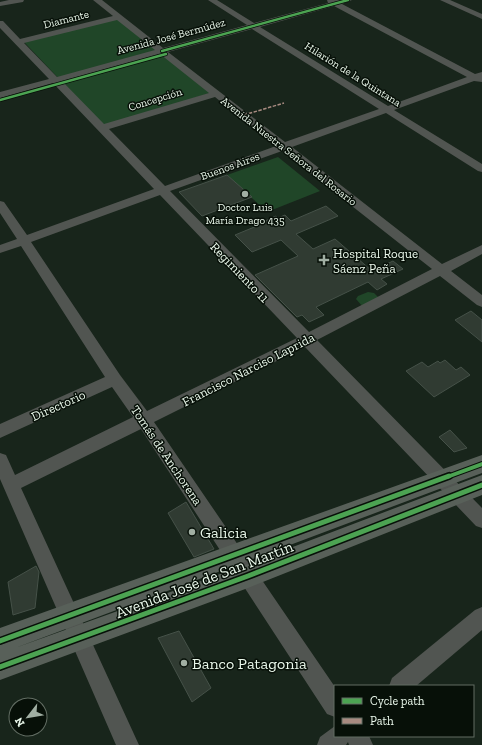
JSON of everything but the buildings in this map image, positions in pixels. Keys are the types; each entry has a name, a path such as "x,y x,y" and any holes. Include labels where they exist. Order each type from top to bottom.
{"main road":[{"name":"Avenida José de San Martín","path":"0,641 74,627 248,576 450,487 482,464"},
{"name":"Avenida José de San Martín","path":"0,667 74,627 234,555 450,487 482,485"}],"street":[{"path":"0,4 20,0"},
{"name":"Avenida Nuestra Señora del Rosario","path":"97,0 482,302"},
{"name":"Hilarión de la Quintana","path":"212,0 482,169"},
{"name":"Avenida José Bermúdez","path":"0,95 254,26 331,2 348,0"},
{"path":"444,0 482,17"},
{"path":"331,2 479,78"},
{"name":"Diamante","path":"18,42 119,17"},
{"name":"Regimiento 11","path":"0,23 482,520"},
{"name":"Buenos Aires","path":"0,249 284,146 479,78"},
{"name":"Concepción","path":"102,128 216,94"},
{"name":"Tomás de Anchorena","path":"0,204 115,379 145,421 334,705"},
{"name":"Francisco Narciso Laprida","path":"11,485 145,421 482,250"},
{"name":"Directorio","path":"0,431 115,379"},
{"path":"0,460 128,745"},
{"path":"401,685 482,617"},
{"path":"328,745 338,737"}],"green space":[{"path":"118,19 210,93 104,126 24,42"},
{"path":"278,157 320,191 267,212 227,175"},
{"path":"368,292 374,293 380,299 363,307 356,299 358,296"}],"marked path":[{"path":"244,115 284,103"}],"cycle path":[{"path":"162,51 348,0"},
{"path":"0,100 166,54"},
{"path":"0,641 482,464"},
{"path":"0,667 248,576 482,485"}],"place":[{"name":"Doctor Luis María Drago 435","path":"245,194"},
{"name":"Hospital Roque Sáenz Peña","path":"324,260"},
{"name":"Galicia","path":"192,532"},
{"name":"Banco Patagonia","path":"184,663"}]}
